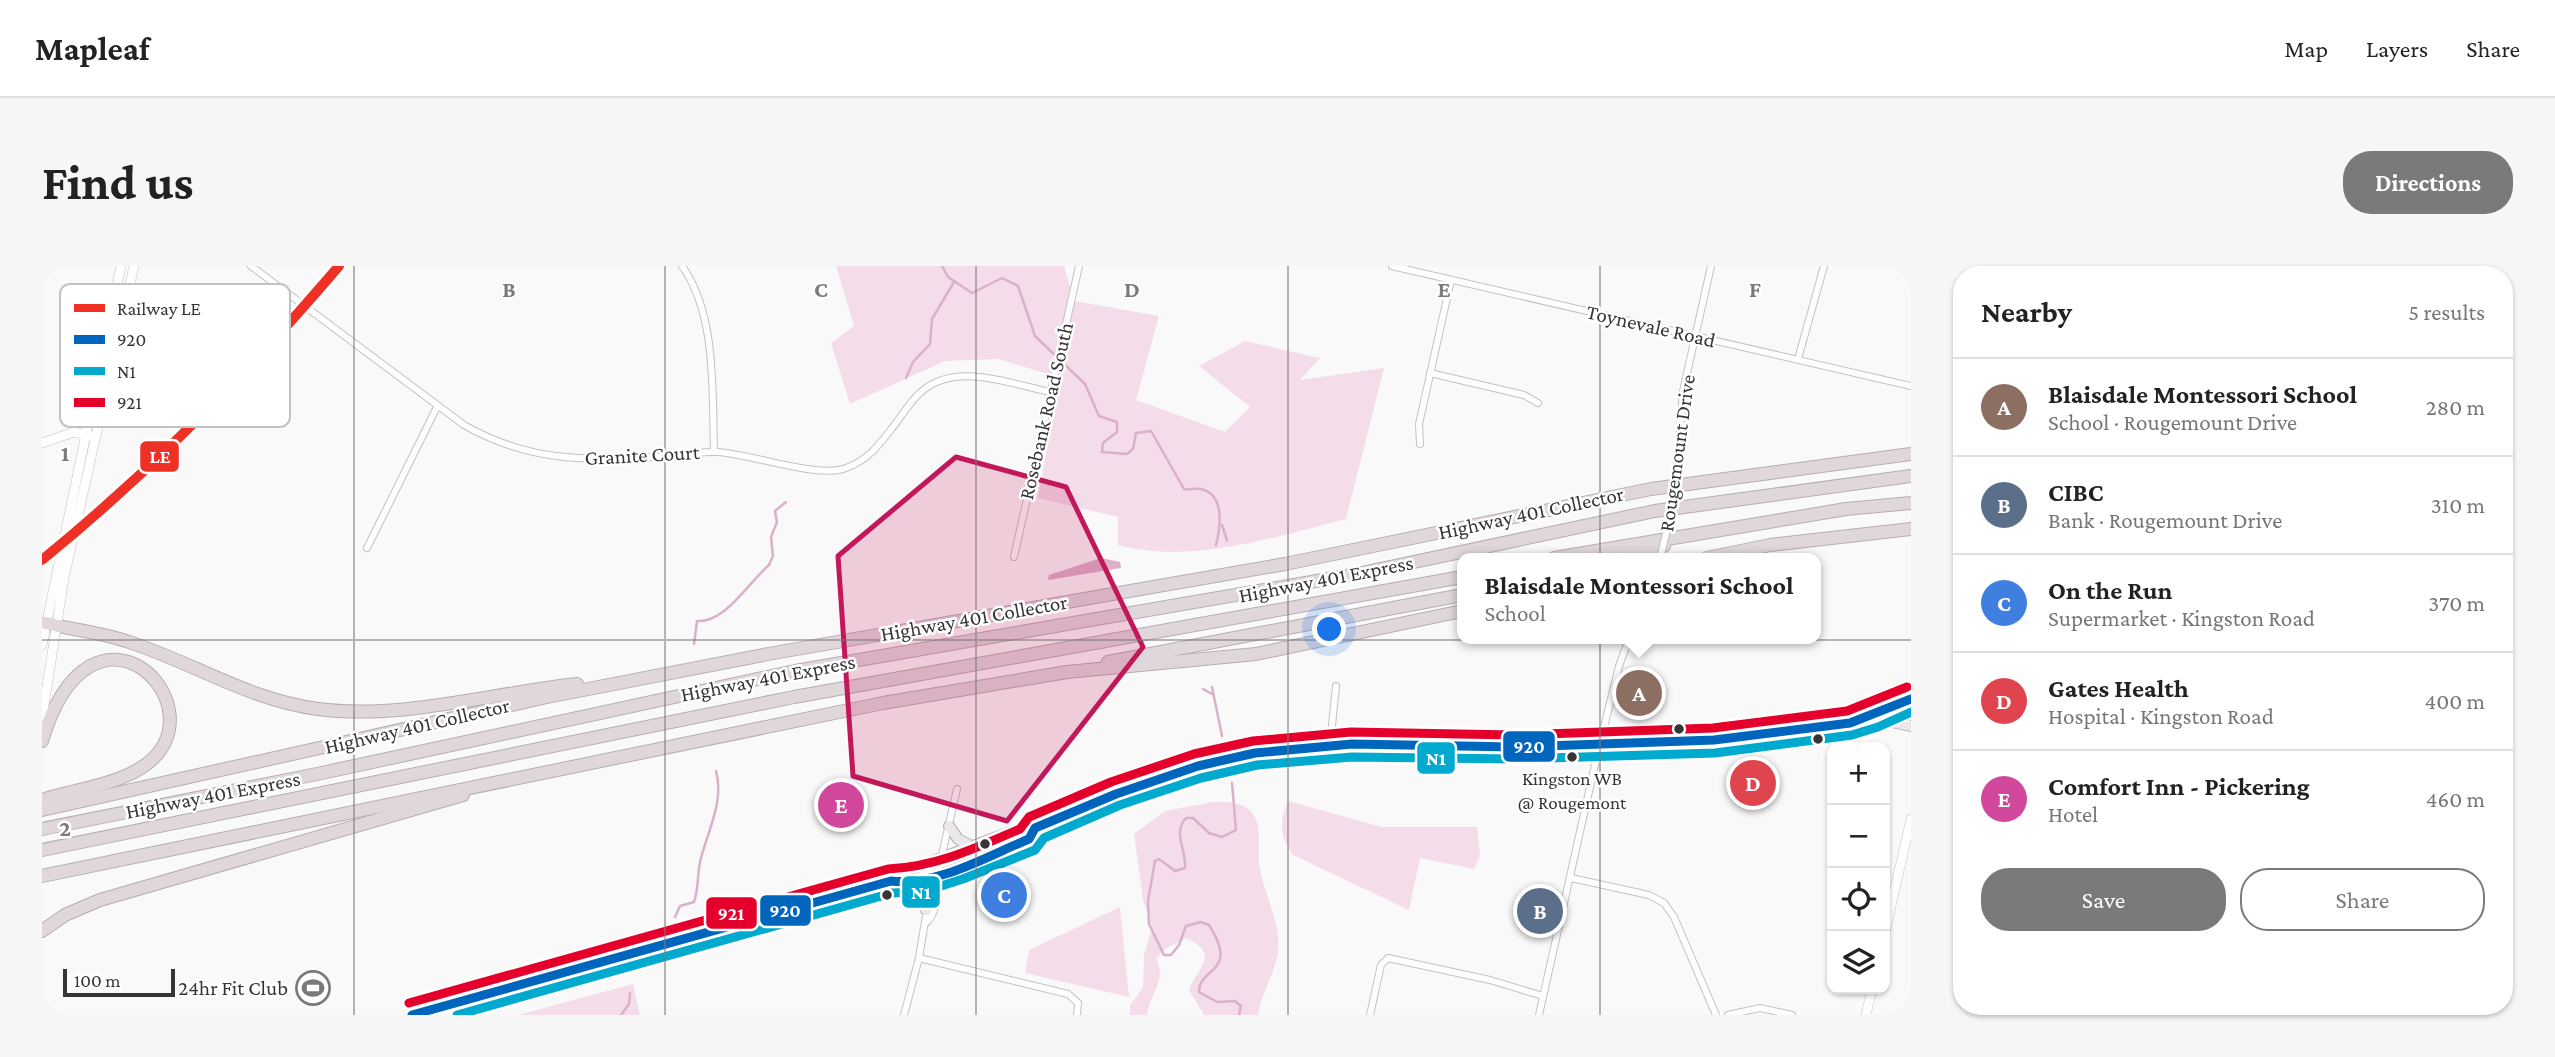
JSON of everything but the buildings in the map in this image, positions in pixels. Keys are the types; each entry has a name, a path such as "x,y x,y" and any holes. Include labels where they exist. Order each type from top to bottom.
{"highway":[{"name":"Highway 401 Collector","path":"42,810 547,697 667,673 1285,564 1651,489 1911,454"},
{"name":"Highway 401 Express","path":"42,829 317,774 795,671 1357,574 1655,511 1911,476"},
{"path":"1586,553 1846,509 1911,503"},
{"path":"1731,553 1770,545 1911,529"},
{"path":"1640,553 1696,536"},
{"name":"Highway 401 Express","path":"42,850 794,696 1457,578"},
{"path":"1067,673 1135,656 1457,596"},
{"path":"42,876 883,703 1067,673 1256,654 1457,612"},
{"path":"51,624 128,642 238,689 320,709 409,708 667,673"},
{"path":"42,741 64,689 76,675 94,664 110,660 138,667 156,681 166,696 170,715 167,733 157,754 148,763 125,775 42,800"},
{"path":"42,931 65,915 100,900 403,814 518,777"}],"main road":[{"path":"117,284 121,266"},
{"path":"130,284 134,266"},
{"path":"42,718 51,624 88,427"},
{"path":"60,581 98,427"},
{"path":"42,443 74,432 96,437"},
{"path":"42,645 51,624"},
{"path":"1869,718 1898,702 1911,699"},
{"path":"891,881 898,874 1024,827 1035,828 1170,772 1258,752 1330,745 1600,745 1778,734 1911,712"},
{"path":"1869,718 1911,726"},
{"path":"1885,931 1911,819"},
{"path":"949,826 958,839 973,847"},
{"path":"412,1015 891,881 906,884 936,880 1029,839 1035,828"},
{"path":"906,884 923,895 926,910"},
{"path":"1866,1015 1871,994"}],"street":[{"name":"Granite Court","path":"250,266 275,284"},
{"path":"682,266 695,285 706,323 714,452"},
{"name":"Rosebank Road South","path":"1014,557 1079,266"},
{"name":"Toynevale Road","path":"1392,266 1911,386"},
{"name":"Rougemount Drive","path":"1661,553 1674,503 1683,391 1711,266"},
{"path":"1798,359 1824,266"},
{"path":"1420,444 1419,424 1451,280"},
{"name":"Granite Court","path":"290,296 438,407 490,440 547,456 573,459 714,452 763,458 819,472 844,470 865,460 920,393 940,381 963,375 1050,392"},
{"path":"1430,373 1524,395 1538,403"},
{"path":"366,548 438,407"},
{"path":"1539,1015 1600,745 1619,666 1627,644"},
{"path":"1330,745 1336,686"},
{"path":"904,1015 919,958 926,910 936,880 957,789"},
{"path":"1571,878 1649,895 1664,903 1674,917 1716,1015"},
{"path":"926,923 931,919 937,892 936,880"},
{"path":"919,958 1068,994 1078,1003 1077,1015"},
{"path":"1370,1015 1381,965 1388,958 1490,980 1543,996"},
{"path":"1728,1015 1760,1008 1792,1015"}],"highlighted area":[{"path":"956,457 1066,487 1143,647 1007,821 853,776 838,556"}],"shaded area":[{"path":"836,266 1064,266 1074,301 1159,316 1136,400 1225,432 1250,407 1199,366 1245,341 1320,358 1300,380 1384,368 1346,519 1262,540 1204,550 1174,552 1118,545 1118,517 1038,498 1060,378 999,359 945,361 850,404 831,343 854,326"},
{"path":"1101,558 1120,562 1121,568 1048,580 1049,575"},
{"path":"1288,801 1382,827 1477,827 1480,856 1474,869 1420,858 1409,910 1293,855 1285,842 1282,829"},
{"path":"1213,802 1235,803 1245,807 1253,814 1258,825 1259,862 1275,918 1278,953 1258,1015 1204,1015 1189,990 1205,956 1197,944 1186,938 1165,949 1156,959 1160,974 1147,1015 1130,1015 1130,1005 1143,988 1144,955 1152,928 1143,899 1134,834 1165,811"},
{"path":"1120,907 1129,997 1025,973 1029,950"},
{"path":"633,984 640,1015 518,1015"}],"waterway":[{"path":"942,266 948,277 972,293 1002,278 1018,286 1035,336 1085,384 1099,416 1117,422 1117,432 1103,443 1102,452 1127,454 1133,449 1136,433 1151,431 1184,489 1209,492 1218,505 1219,530 1216,545"},
{"path":"906,378 913,362 930,344 932,319 954,282"},
{"path":"694,644 697,621 707,620 727,609 769,565 773,556 771,537 777,522 775,511 786,502"},
{"path":"1222,525 1227,540"},
{"path":"1212,687 1222,736"},
{"path":"1203,689 1212,694"},
{"path":"675,917 680,906 694,902 696,897 700,863 717,804 716,771"},
{"path":"1232,783 1236,830 1222,837 1209,833 1193,818 1186,818 1180,830 1185,868 1175,871 1159,859 1155,861 1148,901 1149,924 1164,955 1171,955 1179,945 1186,926 1201,922 1209,925 1221,952 1216,967 1205,977 1199,992 1217,1002 1235,1001 1241,1006 1239,1015"},
{"path":"621,1015 629,1004 630,993"}],"rail line":[{"name":"LE","path":"290,322 339,266"},
{"name":"LE","path":"42,560 122,492 190,427"}],"transit line":[{"name":"921","path":"409,1003 888,869 923,865 1020,829 1029,817 1111,782 1194,754 1253,741 1351,732 1514,735 1713,728 1847,711 1907,687"},
{"name":"920","path":"412,1015 891,881 926,879 944,874 1029,839 1035,828 1116,794 1198,766 1255,753 1352,744 1514,747 1714,740 1850,723 1911,699"},
{"name":"N1","path":"457,1015 892,893 922,892 1035,850 1044,838 1120,805 1201,778 1257,765 1352,757 1514,759 1715,753 1852,735 1911,712"}],"place":[{"name":"Blaisdale Montessori School","path":"1639,693"},
{"name":"Kingston WB @ Rougemont","path":"1572,757"},
{"name":"Gates Health","path":"1753,783"},
{"name":"Comfort Inn - Pickering","path":"841,805"},
{"name":"On the Run","path":"1004,895"},
{"name":"CIBC","path":"1540,911"},
{"name":"24hr Fit Club","path":"313,988"}]}
